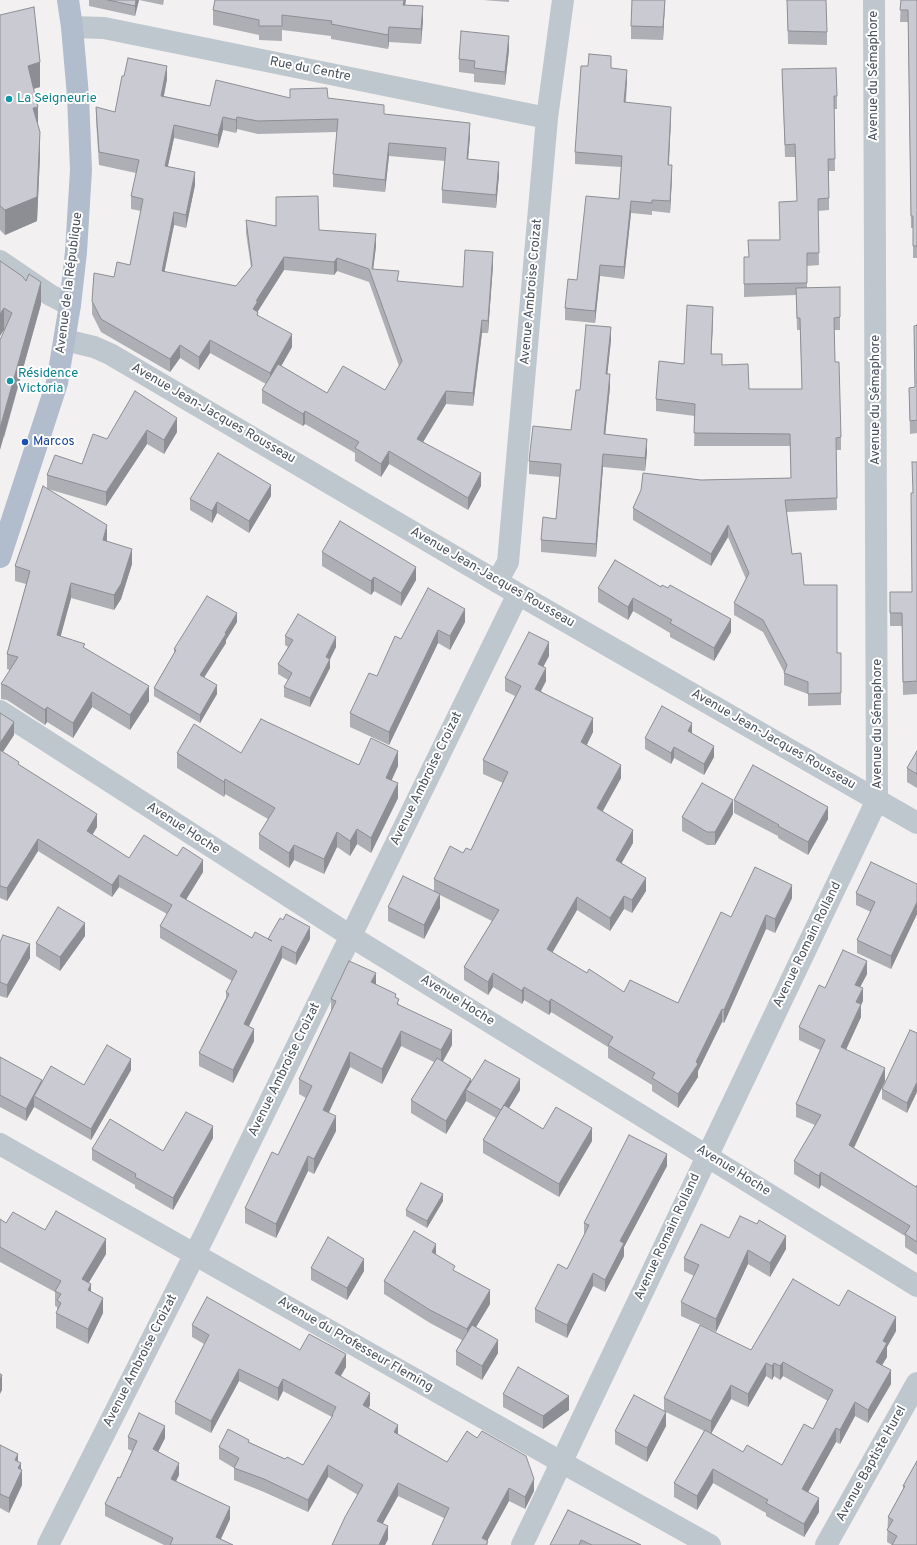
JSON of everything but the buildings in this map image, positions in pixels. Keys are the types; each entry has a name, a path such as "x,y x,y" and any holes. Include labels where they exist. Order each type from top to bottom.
{"main road":[{"name":"Avenue de la République","path":"0,557 57,383 70,305 76,252 81,170 78,96 72,26 68,0"}],"street":[{"name":"Avenue Ambroise Croizat","path":"497,582 508,562 547,118 563,0"},
{"name":"Avenue du Sémaphore","path":"874,0 877,800"},
{"name":"Rue du Centre","path":"72,26 104,28 547,118"},
{"path":"0,261 50,295 70,305"},
{"name":"Avenue Jean-Jacques Rousseau","path":"65,340 94,347 110,354 497,582 917,823"},
{"name":"Avenue Ambroise Croizat","path":"48,1545 196,1254 518,594"},
{"name":"Avenue Hoche","path":"0,711 351,936 917,1286"},
{"name":"Avenue Romain Rolland","path":"522,1545 877,800"},
{"name":"Avenue du Professeur Fleming","path":"0,1144 710,1545"},
{"name":"Avenue Baptiste Hurel","path":"826,1545 917,1383"}],"place":[{"name":"La Seigneurie","path":"9,99"},
{"name":"Résidence Victoria","path":"10,381"},
{"name":"Marcos","path":"25,442"}]}
